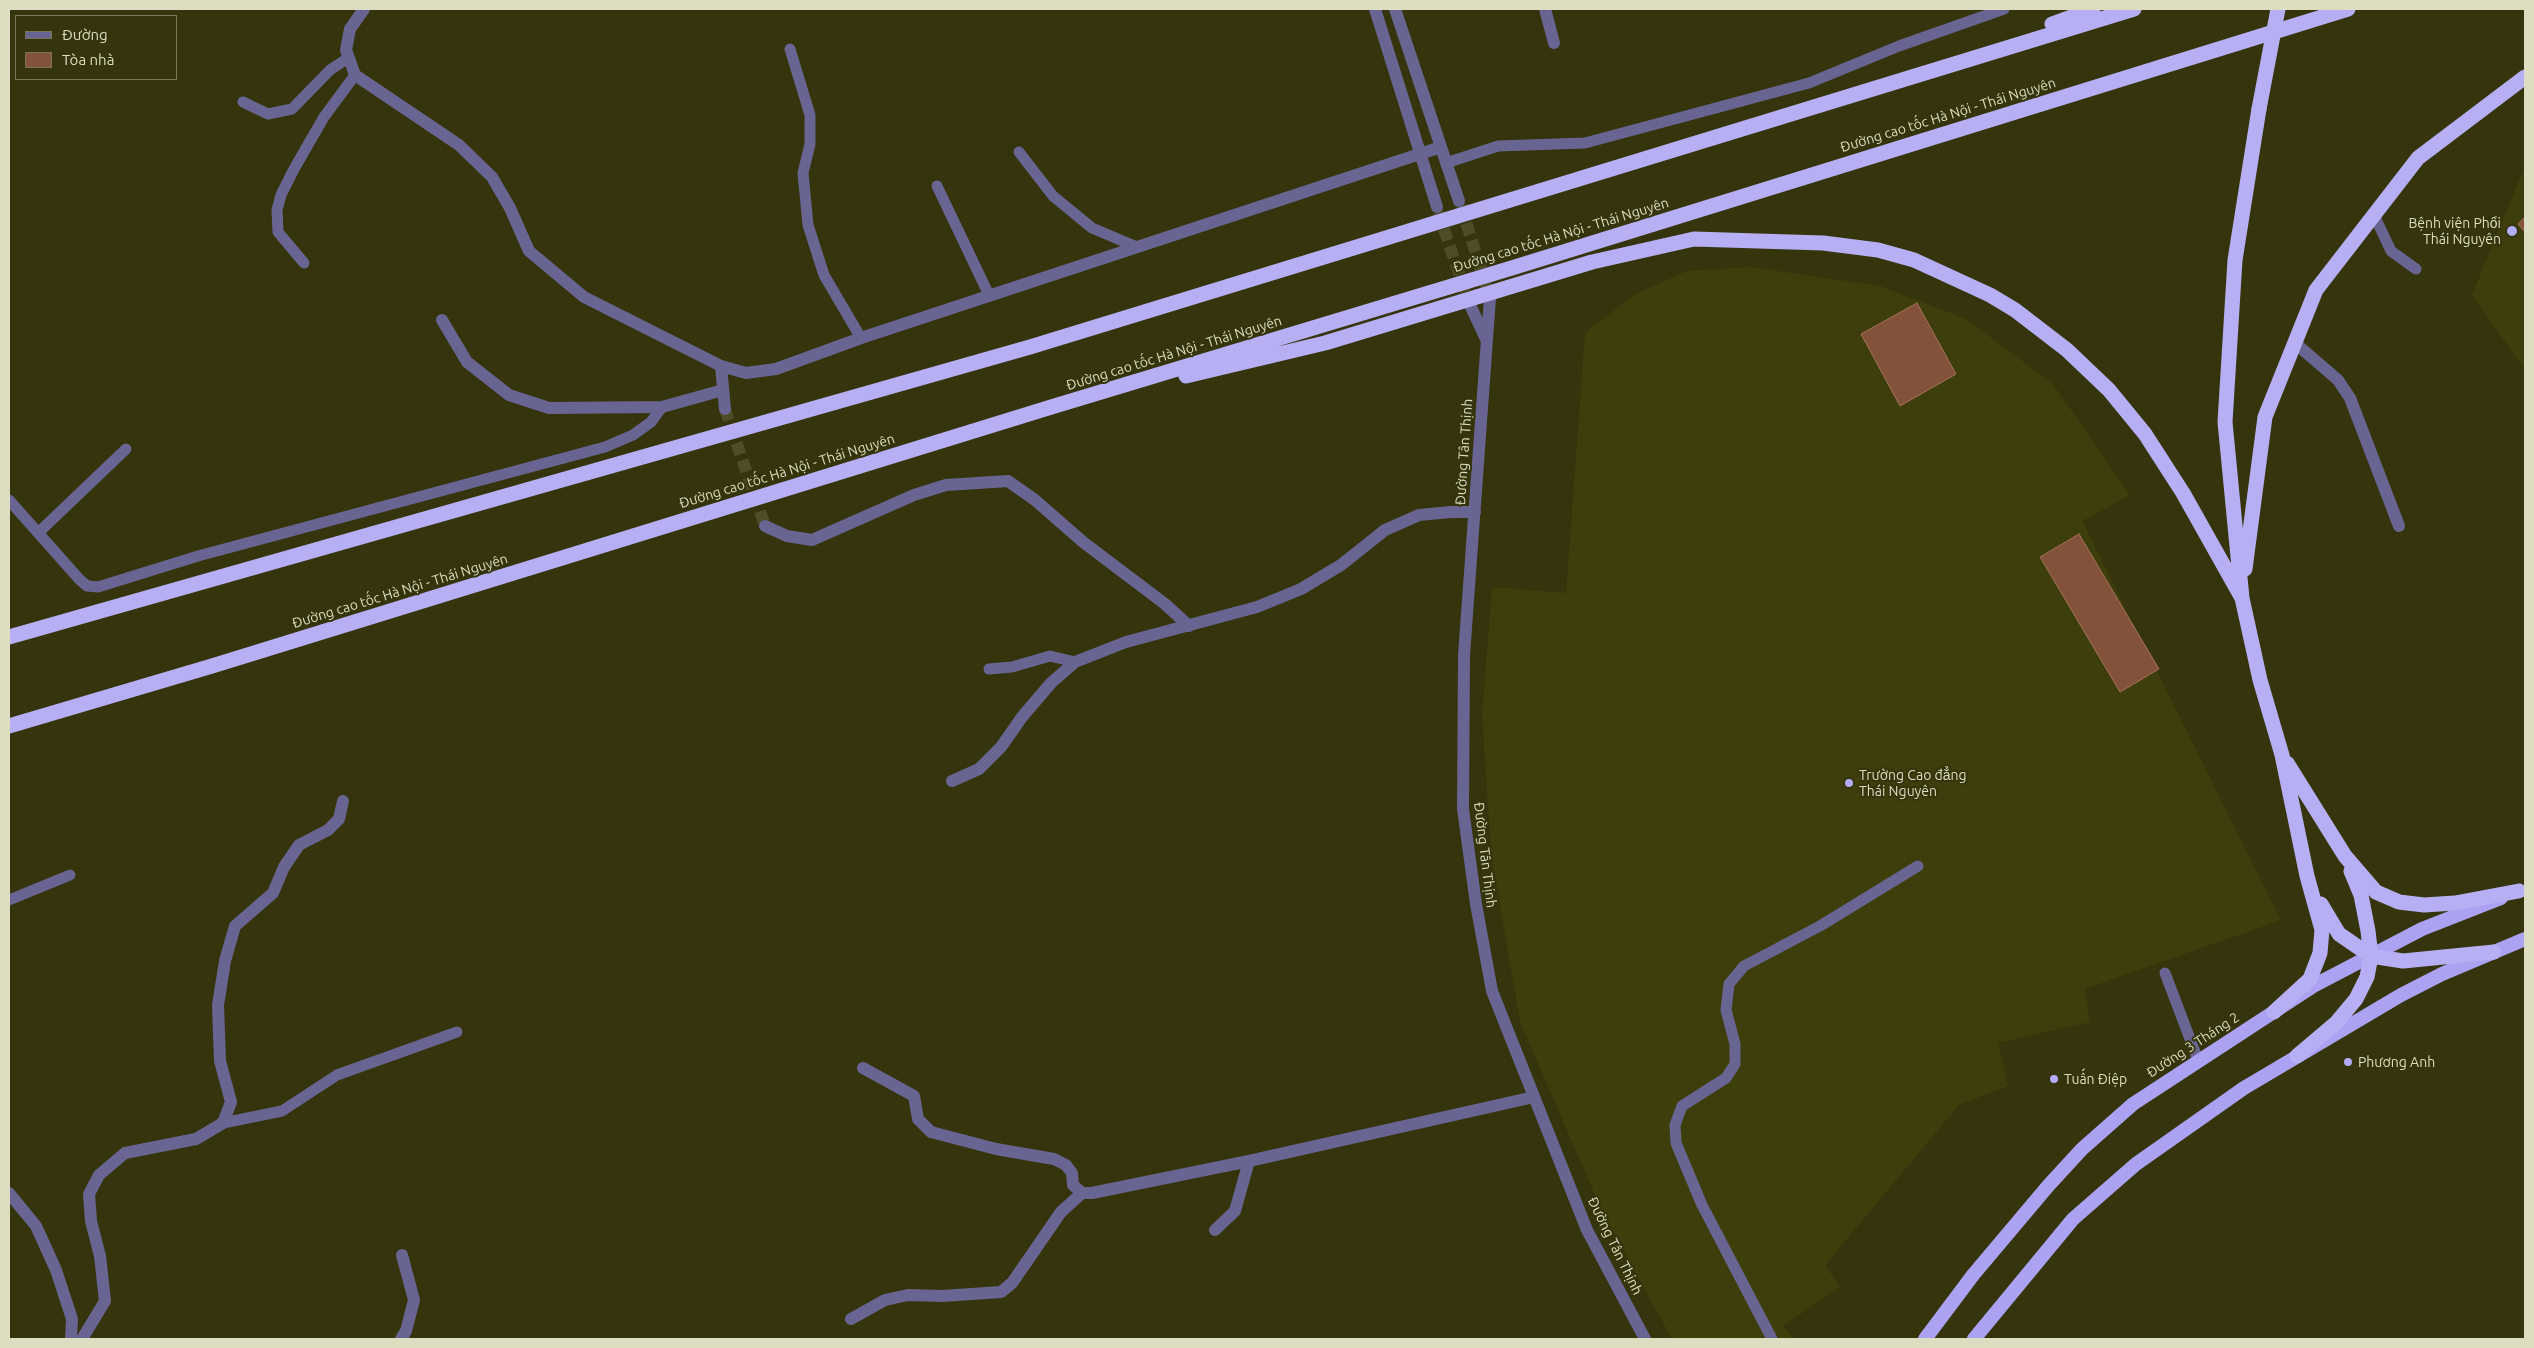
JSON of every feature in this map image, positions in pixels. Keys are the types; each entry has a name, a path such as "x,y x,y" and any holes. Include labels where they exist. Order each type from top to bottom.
{"highway":[{"path":"1913,77 2093,9"},
{"path":"9,637 1030,347 2134,9"},
{"path":"2274,1012 2310,978 2320,953 2322,930 2307,876 2282,755 2260,680 2242,598 2225,422 2235,260 2259,109 2278,9"},
{"name":"Đường cao tốc Hà Nội - Thái Nguyên","path":"9,726 212,666 1048,408 1524,264 2348,9"},
{"path":"2242,598 2265,417 2316,290 2418,158 2525,77"},
{"path":"1048,408 1326,343 1592,262 1694,239 1823,243 1878,250 1914,260 1990,295 2015,310 2067,350 2110,390 2145,434 2183,492 2242,598"},
{"path":"2282,755 2345,856 2376,892 2399,902 2424,905 2455,903 2522,890"},
{"path":"2297,1056 2336,1023 2356,999 2367,976 2370,956 2361,896 2345,856"},
{"path":"2307,876 2328,920 2340,934 2370,956 2403,960 2445,958 2494,952"},
{"name":"Đường 3 Tháng 2","path":"1925,1339 1973,1275 2082,1150 2133,1104 2315,985 2422,930 2522,890"},
{"path":"1974,1339 2073,1220 2136,1164 2244,1088 2401,994 2442,974 2525,940"}],"street":[{"path":"364,9 350,29 346,50 355,75 459,144 492,177 510,208 529,251 584,297 721,366 746,373 776,369 988,295 1441,147"},
{"path":"1375,9 1418,154 1437,207"},
{"path":"1395,9 1459,200"},
{"path":"1545,9 1554,43"},
{"name":"Đường Tân Thịnh","path":"1490,298 1464,655 1463,809 1476,904 1492,990 1587,1230 1645,1339"},
{"name":"Đường Tân Thịnh","path":"1470,305 1487,342"},
{"path":"442,320 467,362 510,395 549,408 662,406 723,390"},
{"path":"2295,343 2338,380 2350,398 2399,526"},
{"path":"721,366 725,409"},
{"path":"765,526 787,536 812,540 914,494 938,487 981,481 1008,480 1035,500 1083,542 1165,604 1189,626"},
{"path":"952,781 978,769 1001,748 1022,718 1051,683 1075,662 1126,642 1257,607 1301,589 1341,564 1385,530 1419,515 1475,512"},
{"path":"82,1339 105,1301 100,1256 91,1222 88,1194 99,1175 125,1153 196,1139 223,1124 231,1102 220,1061 218,1006 225,961 236,926 273,893 284,867 299,845 328,830 339,819 343,801"},
{"path":"863,1068 914,1096 918,1119 931,1132 996,1149 1054,1159 1066,1165 1072,1173 1073,1185 1082,1193 1092,1193 1249,1161 1534,1097"},
{"path":"1215,1230 1235,1211 1249,1161"},
{"path":"9,1193 36,1226 56,1270 72,1319 71,1339"},
{"path":"851,1319 885,1300 908,1295 942,1296 1001,1292 1012,1283 1061,1212 1082,1193"},
{"path":"401,1339 406,1331 414,1300 402,1255"}],"lane":[{"path":"1446,163 1498,146 1585,143 1792,88 1809,83 1899,46 2004,9"},
{"path":"790,49 810,115 810,144 802,173 808,225 824,275 861,338"},
{"path":"243,102 268,114 292,109 330,70 348,58"},
{"path":"304,263 278,232 276,210 294,169 324,117 355,75"},
{"path":"1019,152 1054,196 1092,228 1138,246"},
{"path":"937,186 988,295"},
{"path":"2374,215 2391,251 2416,269"},
{"path":"9,500 79,579 88,586 98,587 198,556 605,446 632,435 650,422 662,406"},
{"path":"38,533 126,449"},
{"path":"989,670 1012,667 1050,656 1075,662"},
{"path":"1772,1339 1702,1205 1676,1143 1675,1126 1682,1106 1726,1078 1735,1064 1735,1044 1726,1010 1729,984 1744,966 1820,926 1918,866"},
{"path":"9,900 70,875"},
{"path":"2165,973 2198,1060"},
{"path":"223,1124 282,1111 337,1075 457,1032"}],"shaded area":[{"name":"Bệnh viện Phổi Thái Nguyên","path":"2525,166 2525,370 2472,295"},
{"name":"Trường Cao đẳng Thái Nguyên","path":"1751,267 1880,286 1966,319 2053,384 2130,495 2082,521 2281,920 2085,989 2090,1022 1998,1043 2008,1086 1959,1105 1825,1265 1840,1287 1783,1326 1794,1339 1672,1339 1602,1211 1520,1022 1491,852 1482,714 1492,587 1566,593 1585,333 1634,295 1687,271"}],"building":[{"path":"2525,217 2525,232 2518,224"},
{"path":"1917,303 1956,374 1900,406 1861,334"},
{"path":"2079,534 2159,669 2120,692 2040,557"}],"tunnel":[{"path":"1461,206 1490,298"},
{"path":"1438,212 1470,305"},
{"path":"725,409 765,526"}],"place":[{"name":"Bệnh viện Phổi Thái Nguyên","path":"2512,231"},
{"name":"Trường Cao đẳng Thái Nguyên","path":"1849,783"},
{"name":"Phương Anh","path":"2348,1062"},
{"name":"Tuấn Điệp","path":"2054,1079"}]}
